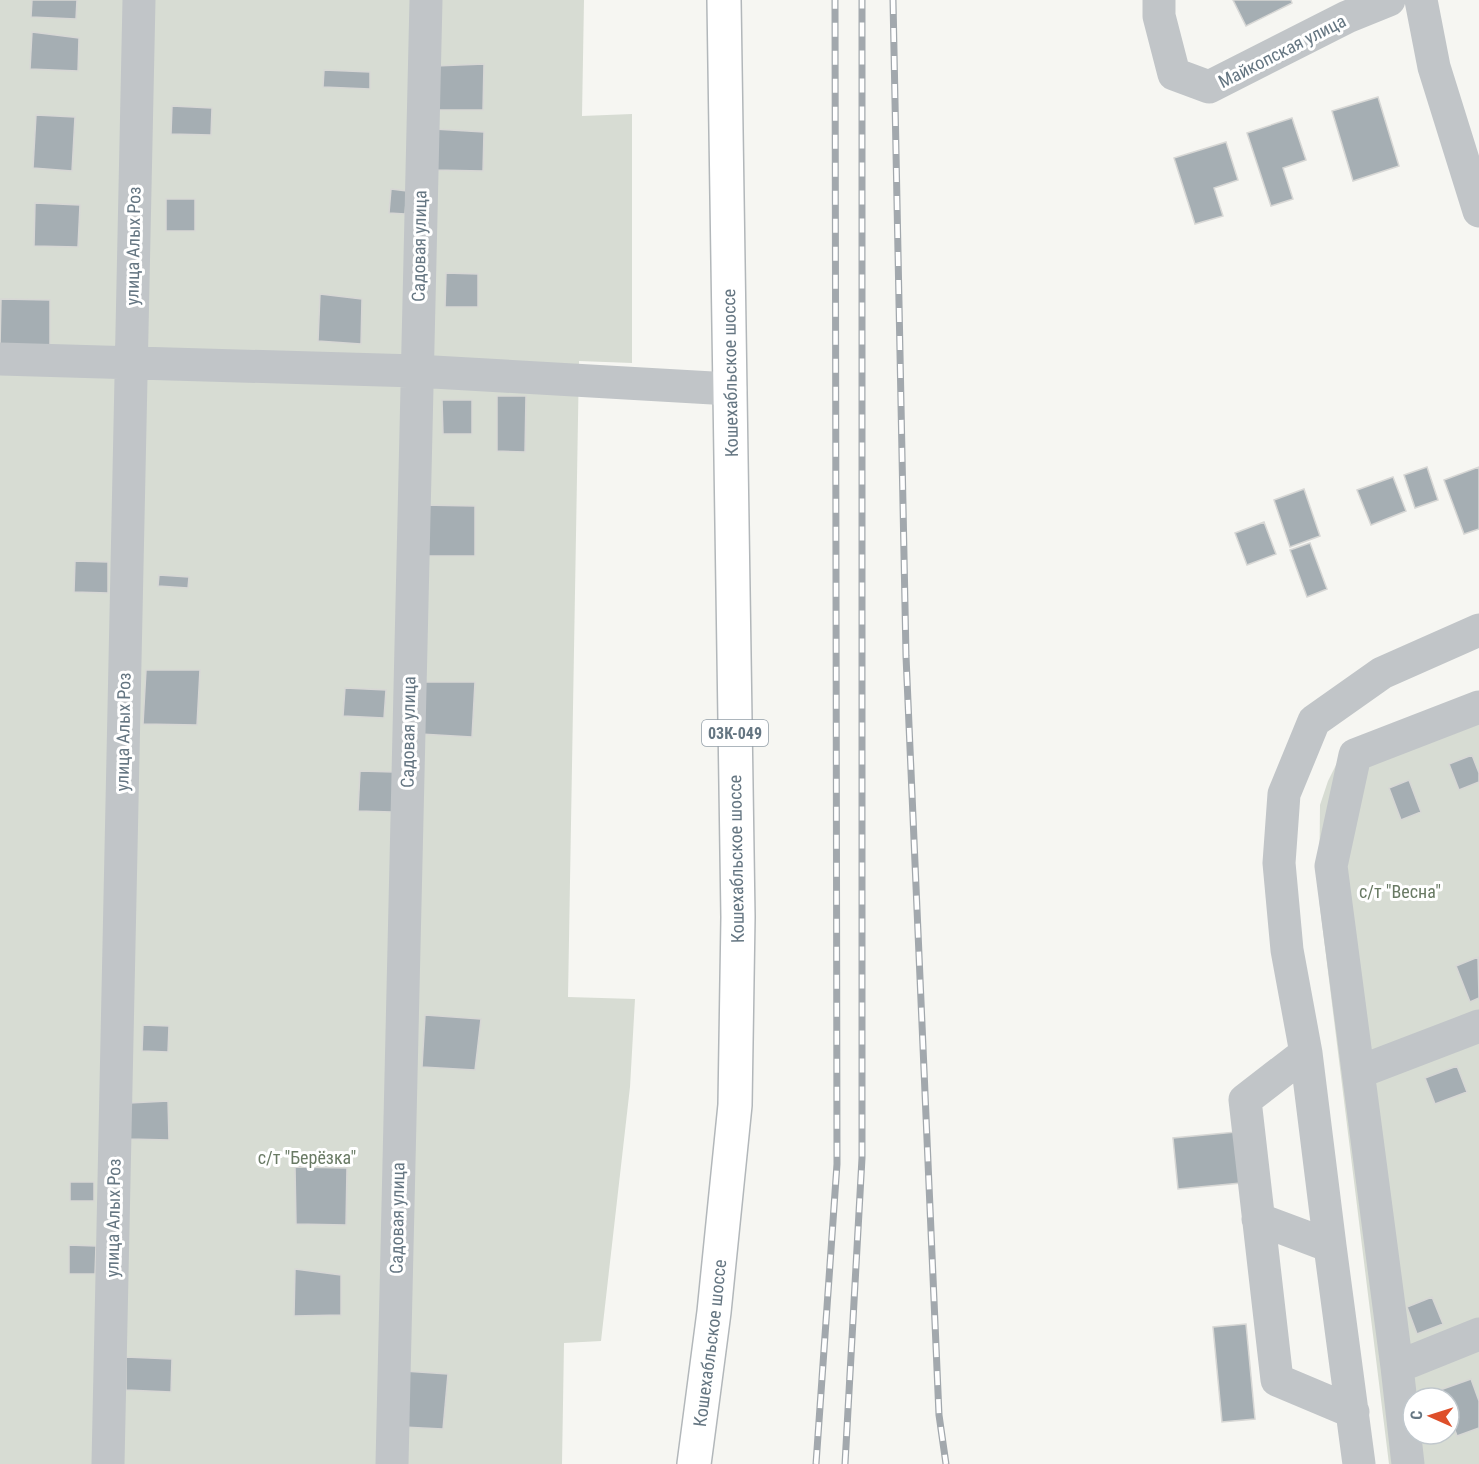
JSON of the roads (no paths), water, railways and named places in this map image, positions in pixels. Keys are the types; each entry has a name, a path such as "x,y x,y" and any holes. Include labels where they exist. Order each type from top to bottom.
{"main road":[{"name":"Кошехабльское шоссе","path":"694,1464 714,1312 735,1105 738,917 724,0"}],"street":[{"name":"улица Алых Роз","path":"108,1464 139,0"},
{"name":"Садовая улица","path":"392,1464 426,0"},
{"name":"Майкопская улица","path":"1159,0 1159,16 1174,74 1209,87 1347,17 1389,0"},
{"path":"1421,0 1434,67 1479,211"},
{"path":"0,359 416,370 730,389"},
{"path":"1359,1464 1306,1053 1287,950 1279,863 1284,794 1314,721 1382,673 1479,630"},
{"path":"1408,1464 1331,866 1355,755 1479,707"},
{"path":"1359,1072 1479,1026"},
{"path":"1306,1053 1245,1100 1277,1380 1353,1412"},
{"path":"1258,1219 1330,1246"},
{"path":"1397,1367 1479,1334"}],"railway":[{"path":"816,1464 837,1164 835,0"},
{"path":"845,1464 862,1158 862,0"},
{"path":"893,0 906,656 939,1415 946,1464"}],"park label":[{"name":"с/т \"Весна\"","path":"1400,891"},
{"name":"с/т \"Берёзка\"","path":"307,1157"}]}
